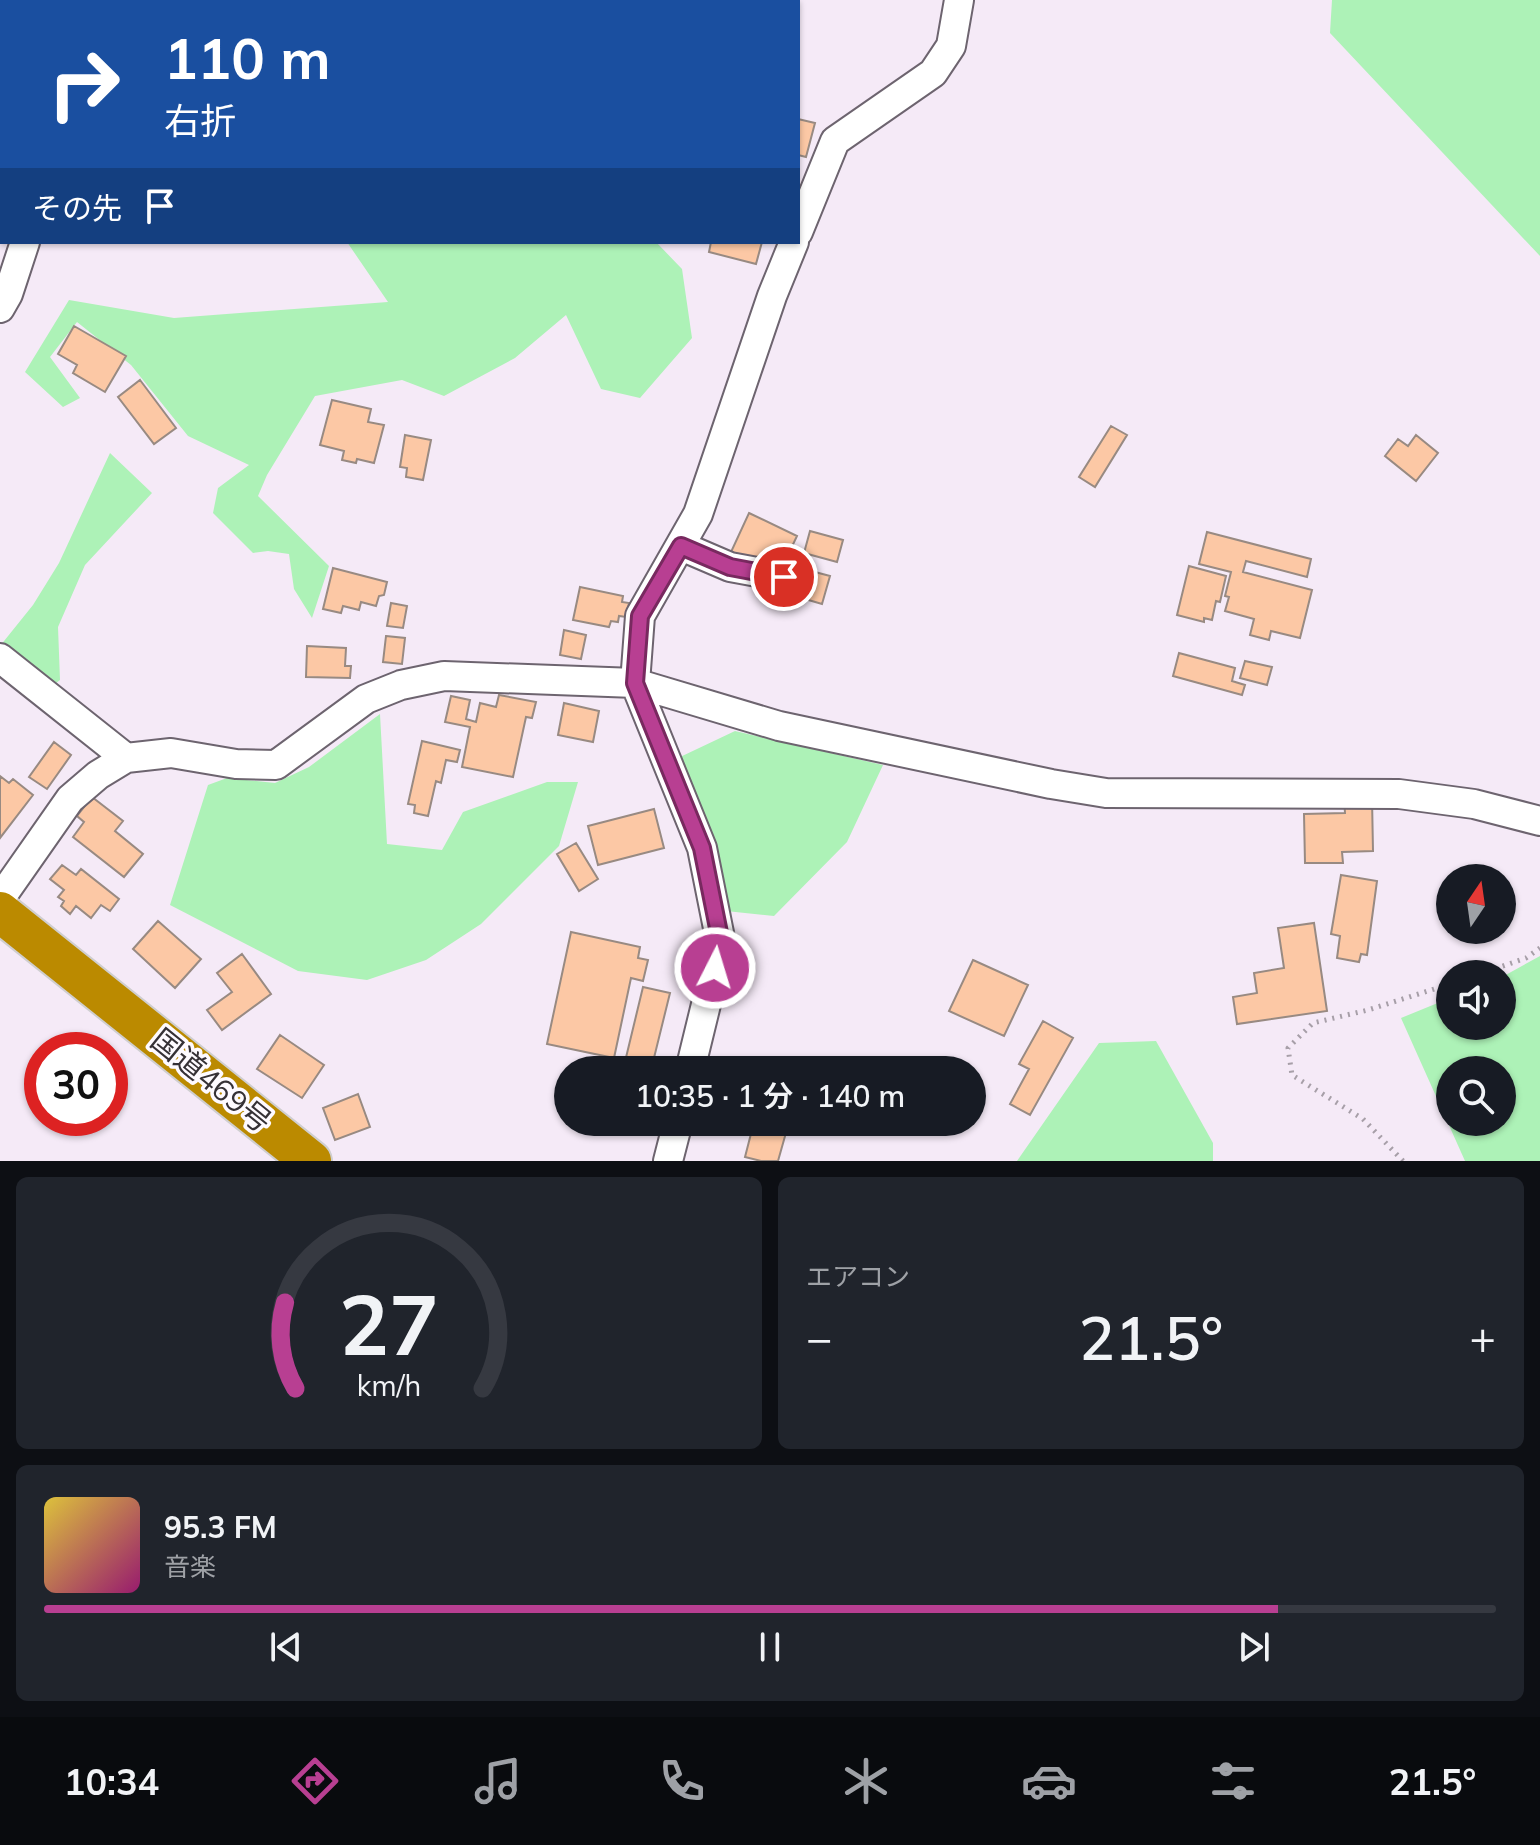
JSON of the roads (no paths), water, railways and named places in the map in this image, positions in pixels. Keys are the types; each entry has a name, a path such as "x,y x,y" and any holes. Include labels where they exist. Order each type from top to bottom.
{"highway":[{"name":"国道469号","path":"0,912 311,1161"}],"street":[{"path":"800,227 835,141 933,73 951,46 959,0"},
{"path":"0,308 8,294 24,244"},
{"path":"693,1056 721,943 702,848 635,683 640,616 698,514 772,296 793,244"},
{"path":"681,546 730,567 784,577"},
{"path":"0,658 126,758"},
{"path":"0,899 70,799 98,775 126,758 171,753 236,764 276,765 366,699 401,685 444,676 635,683 779,726 1106,793 1399,794 1474,804 1540,821"},
{"path":"668,1161 674,1136"}]}
